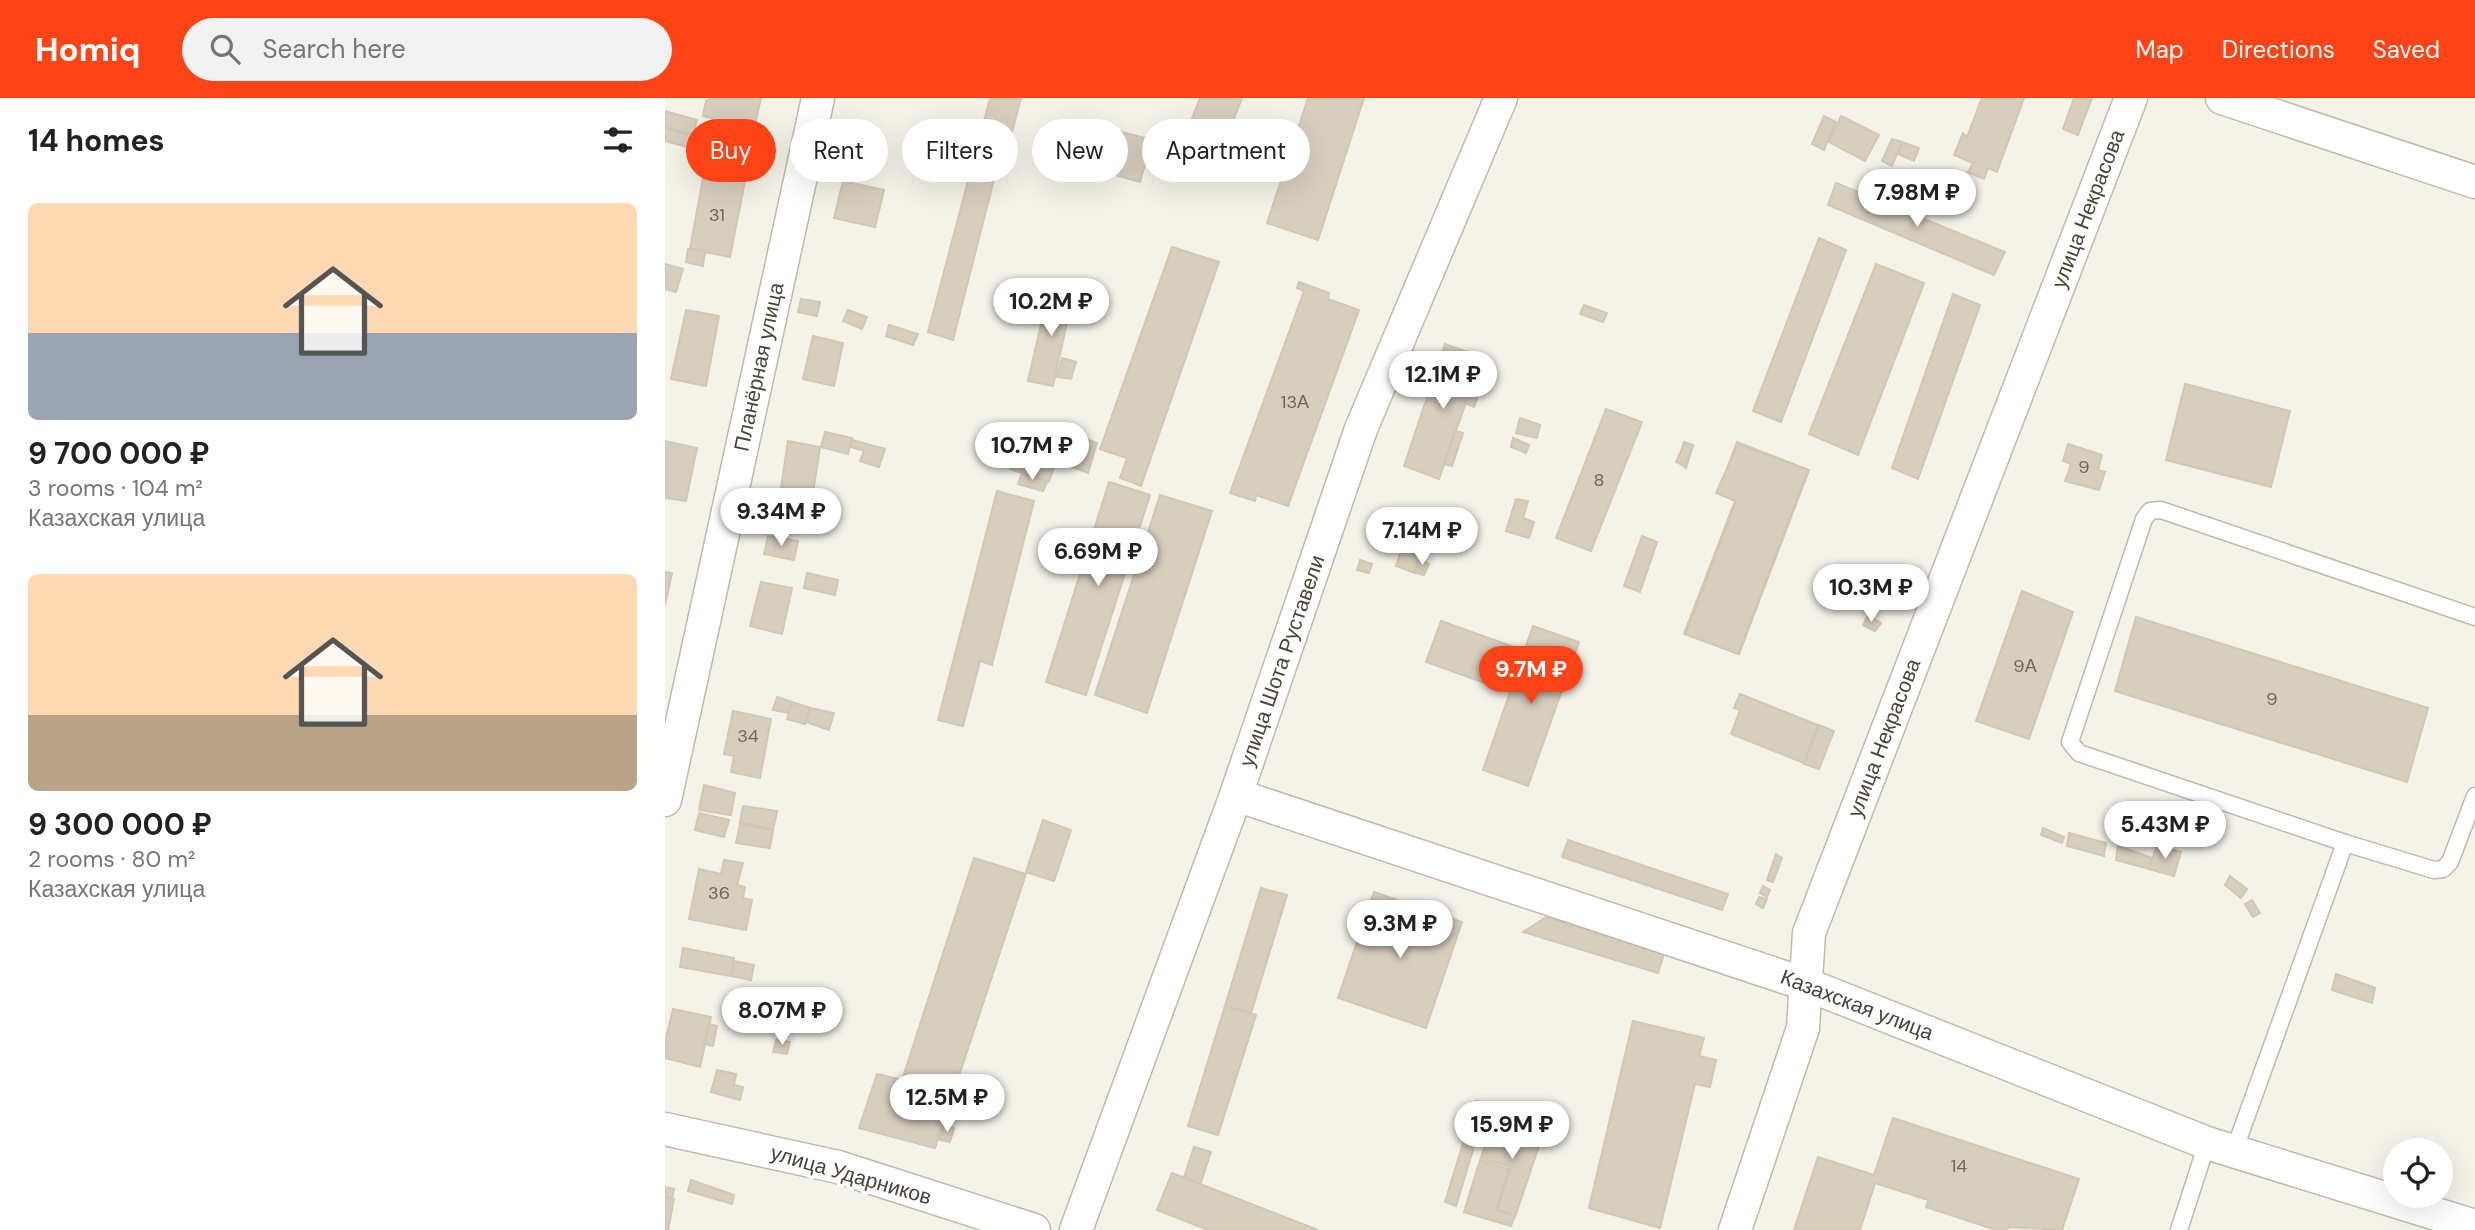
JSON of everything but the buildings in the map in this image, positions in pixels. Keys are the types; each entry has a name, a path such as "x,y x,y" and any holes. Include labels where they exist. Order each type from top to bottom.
{"street":[{"name":"Планёрная улица","path":"665,800 818,98"},
{"name":"улица Шота Руставели","path":"1076,1230 1236,795 1361,429 1501,98"},
{"name":"улица Некрасова","path":"1735,1230 1803,1028 1808,985 1809,933 2131,98"},
{"path":"2222,98 2475,183"},
{"name":"Казахская улица","path":"1236,795 1808,985 2220,1147 2475,1226"},
{"name":"улица Ударников","path":"665,1129 838,1167 1034,1230"},
{"path":"958,1206 989,1230"}],"lane":[{"path":"2475,617 2161,510 2150,511 2144,519 2071,736 2071,747 2079,753 2345,843 2434,870 2444,869 2450,862 2475,796"},
{"path":"2179,1230 2220,1147 2345,843"}]}
